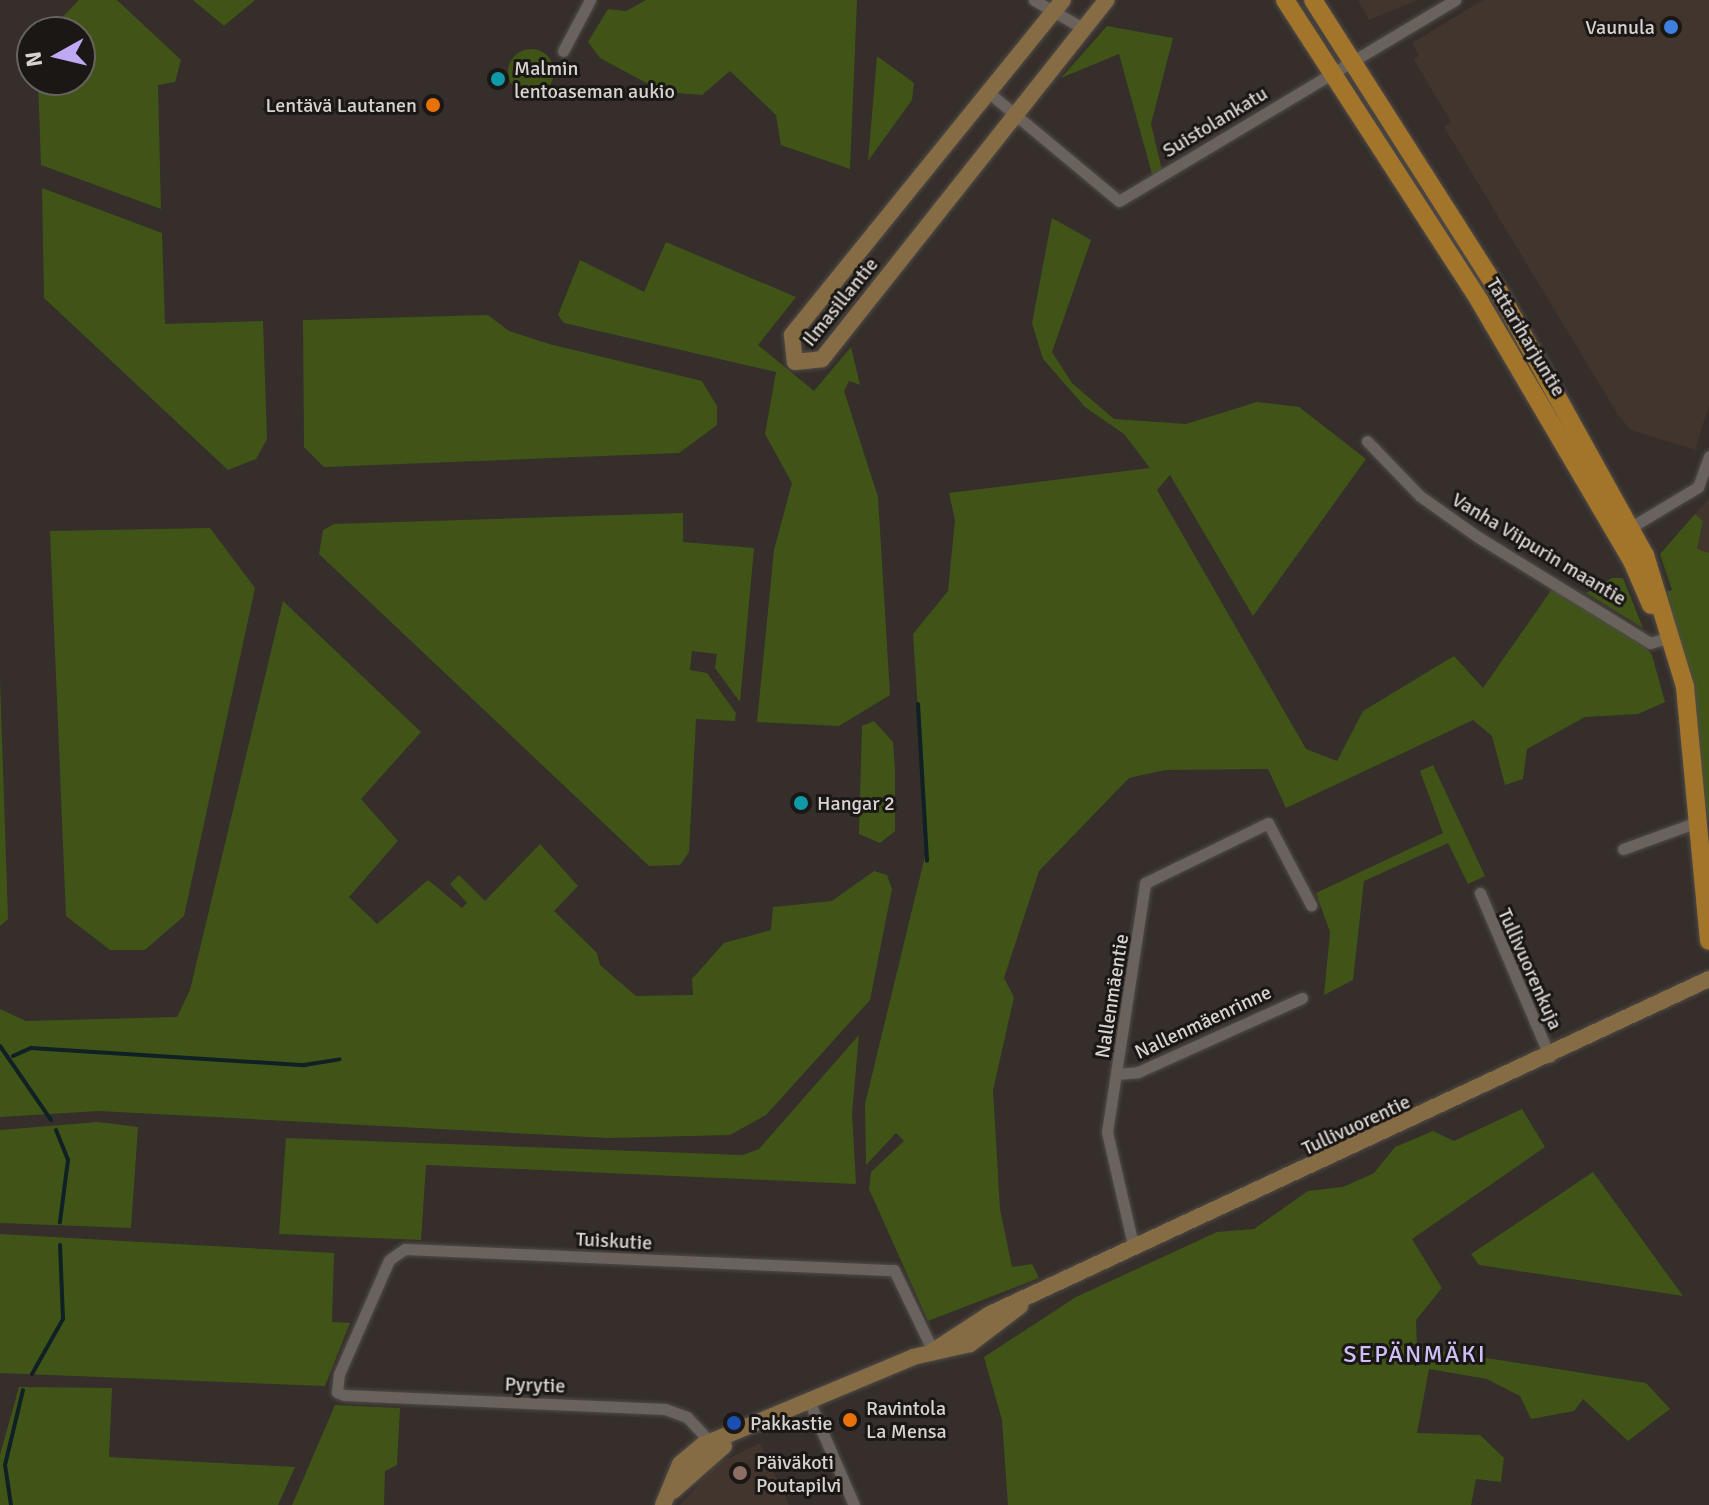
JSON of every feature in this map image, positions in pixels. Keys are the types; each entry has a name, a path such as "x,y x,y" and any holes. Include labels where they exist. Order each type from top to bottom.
{"main road":[{"name":"Ilmasillantie","path":"1058,5 792,335 795,362 822,359 1107,0"},
{"name":"Tattariharjuntie","path":"1285,0 1329,72 1413,194 1625,531 1663,639 1685,719"},
{"name":"Tattariharjuntie","path":"1313,0 1499,292 1625,531 1671,627 1685,719 1709,941"},
{"name":"Tattariharjuntie","path":"1697,822 1709,872"},
{"name":"Tullivuorentie","path":"663,1504 680,1464 714,1445 808,1402 933,1351 990,1314 1020,1306 1134,1249 1550,1058 1709,979"}],"street":[{"path":"563,51 590,0"},
{"path":"1034,0 1058,5 1084,29"},
{"name":"Suistolankatu","path":"1015,115 1119,201 1349,59 1455,0"},
{"path":"988,92 1015,115"},
{"name":"Vanha Viipurin maantie","path":"1367,441 1420,496 1478,537 1624,621 1650,643 1663,639"},
{"path":"1625,531 1698,487 1709,456"},
{"path":"1623,849 1697,822"},
{"name":"Nallenmäentie","path":"1134,1249 1107,1132 1145,883 1268,823 1311,905"},
{"name":"Tullivuorenkuja","path":"1480,893 1550,1058"},
{"name":"Nallenmäenrinne","path":"1117,1074 1138,1072 1302,998"},
{"name":"Tuiskutie","path":"337,1392 389,1260 405,1249 894,1270 933,1351"},
{"name":"Pyrytie","path":"337,1392 665,1409 687,1417 714,1445"},
{"path":"808,1402 854,1505"}],"shaded area":[{"path":"1358,0 1418,0 1369,20"},
{"path":"1483,0 1709,0 1709,405 1695,450 1631,430 1618,415 1444,127 1451,122 1414,60 1419,55 1412,43"},
{"path":"1709,498 1709,553 1697,550 1703,522 1695,514"},
{"name":"Päiväkoti Poutapilvi","path":"760,1443 789,1505 680,1505 716,1464"}],"green space":[{"path":"79,0 117,0 181,60 175,82 158,85 161,209 41,165 39,96 96,96 96,16 64,16"},
{"path":"193,0 255,0 224,26"},
{"path":"646,0 857,0 850,169 781,145 776,115 730,71 702,95 663,92 600,58 588,42 608,9 626,11"},
{"path":"1107,26 1173,38 1151,124 1163,174 1152,174 1119,54 1061,78"},
{"path":"531,49 548,55 554,72 548,89 531,95 514,89 508,72 514,55"},
{"path":"877,56 914,83 912,100 868,161"},
{"path":"42,188 162,233 165,324 263,321 267,439 256,459 228,470 44,298"},
{"path":"1052,218 1091,240 1052,352 1072,383 1114,419 1186,424 1257,402 1299,407 1366,459 1253,616 1170,475 1157,490 1306,749 1337,761 1363,711 1454,656 1483,688 1552,589 1628,627 1652,655 1665,702 1638,714 1585,717 1527,749 1523,779 1505,785 1492,736 1473,720 1286,808 1268,769 1165,770 1129,778 1039,871 1004,978 1014,997 993,1090 1000,1209 1012,1267 1032,1264 1039,1278 928,1321 869,1189 871,1172 904,1141 896,1133 866,1165 865,1104 927,848 913,634 948,591 955,520 949,493 1150,468 1124,434 1085,407 1043,359 1032,323"},
{"path":"666,242 796,297 758,345 814,391 851,347 860,385 849,381 844,391 878,497 890,695 839,726 757,722 774,550 792,483 765,434 776,372 564,323 558,315 580,260 644,292"},
{"path":"488,315 509,331 549,344 702,381 717,406 717,425 679,453 324,467 304,447 303,320"},
{"path":"683,513 683,542 754,548 740,702 715,668 717,654 692,651 690,670 707,673 736,713 735,721 696,719 689,852 680,865 649,866 319,554 323,530 334,524"},
{"path":"1695,514 1703,521 1697,549 1709,553 1709,824 1663,593 1672,590 1660,554"},
{"path":"210,528 255,588 184,916 145,950 110,950 66,916 50,531"},
{"path":"1612,578 1623,578 1643,628 1586,593"},
{"path":"283,601 421,732 361,799 398,841 349,897 377,924 428,880 462,908 467,903 450,884 459,875 485,901 540,844 578,886 554,911 597,953 600,965 636,996 693,995 692,979 724,943 771,930 773,907 832,901 874,871 887,875 892,889 870,1000 766,1115 730,1135 608,1138 99,1111 0,1117 0,1009 26,1021 177,1017 190,990"},
{"path":"0,679 8,919 0,926"},
{"path":"874,721 893,742 895,768 895,831 880,843 859,834 862,726"},
{"path":"1433,765 1485,876 1468,884 1448,843 1364,881 1353,980 1324,995 1330,932 1316,893 1443,833 1420,771"},
{"path":"859,1035 852,1113 856,1184 426,1165 421,1240 279,1234 286,1138 743,1155 759,1149"},
{"path":"1522,1109 1545,1147 1412,1239 1442,1288 1416,1320 1417,1347 1646,1383 1670,1409 1628,1441 1583,1399 1574,1411 1531,1419 1520,1396 1487,1379 1429,1369 1417,1433 1480,1435 1504,1458 1501,1482 1476,1479 1471,1505 1008,1505 1002,1420 984,1357 1076,1297 1217,1232 1254,1229 1308,1191 1343,1187 1374,1173 1395,1147 1433,1131 1454,1141"},
{"path":"98,1122 138,1127 131,1228 0,1223 0,1130"},
{"path":"1593,1172 1683,1296 1479,1265 1471,1254"},
{"path":"0,1234 334,1253 332,1322 350,1323 325,1386 0,1373"},
{"path":"19,1387 112,1388 109,1457 295,1467 278,1505 0,1505 0,1455"},
{"path":"335,1405 400,1408 397,1465 385,1471 384,1505 292,1505"}],"waterway":[{"path":"918,704 927,861"},
{"path":"0,1046 51,1120"},
{"path":"13,1056 31,1048 304,1065 340,1059"},
{"path":"56,1130 68,1160 60,1222"},
{"path":"32,1374 63,1319 60,1245"},
{"path":"11,1505 5,1465 23,1390"}],"place":[{"name":"Vaunula","path":"1671,27"},
{"name":"Malmin lentoaseman aukio","path":"498,79"},
{"name":"Lentävä Lautanen","path":"433,105"},
{"name":"Hangar 2","path":"801,803"},
{"name":"Ravintola La Mensa","path":"850,1420"},
{"name":"Pakkastie","path":"734,1423"},
{"name":"Päiväkoti Poutapilvi","path":"740,1473"}],"district":[{"name":"SEPÄNMÄKI","path":"1415,1355"}]}
